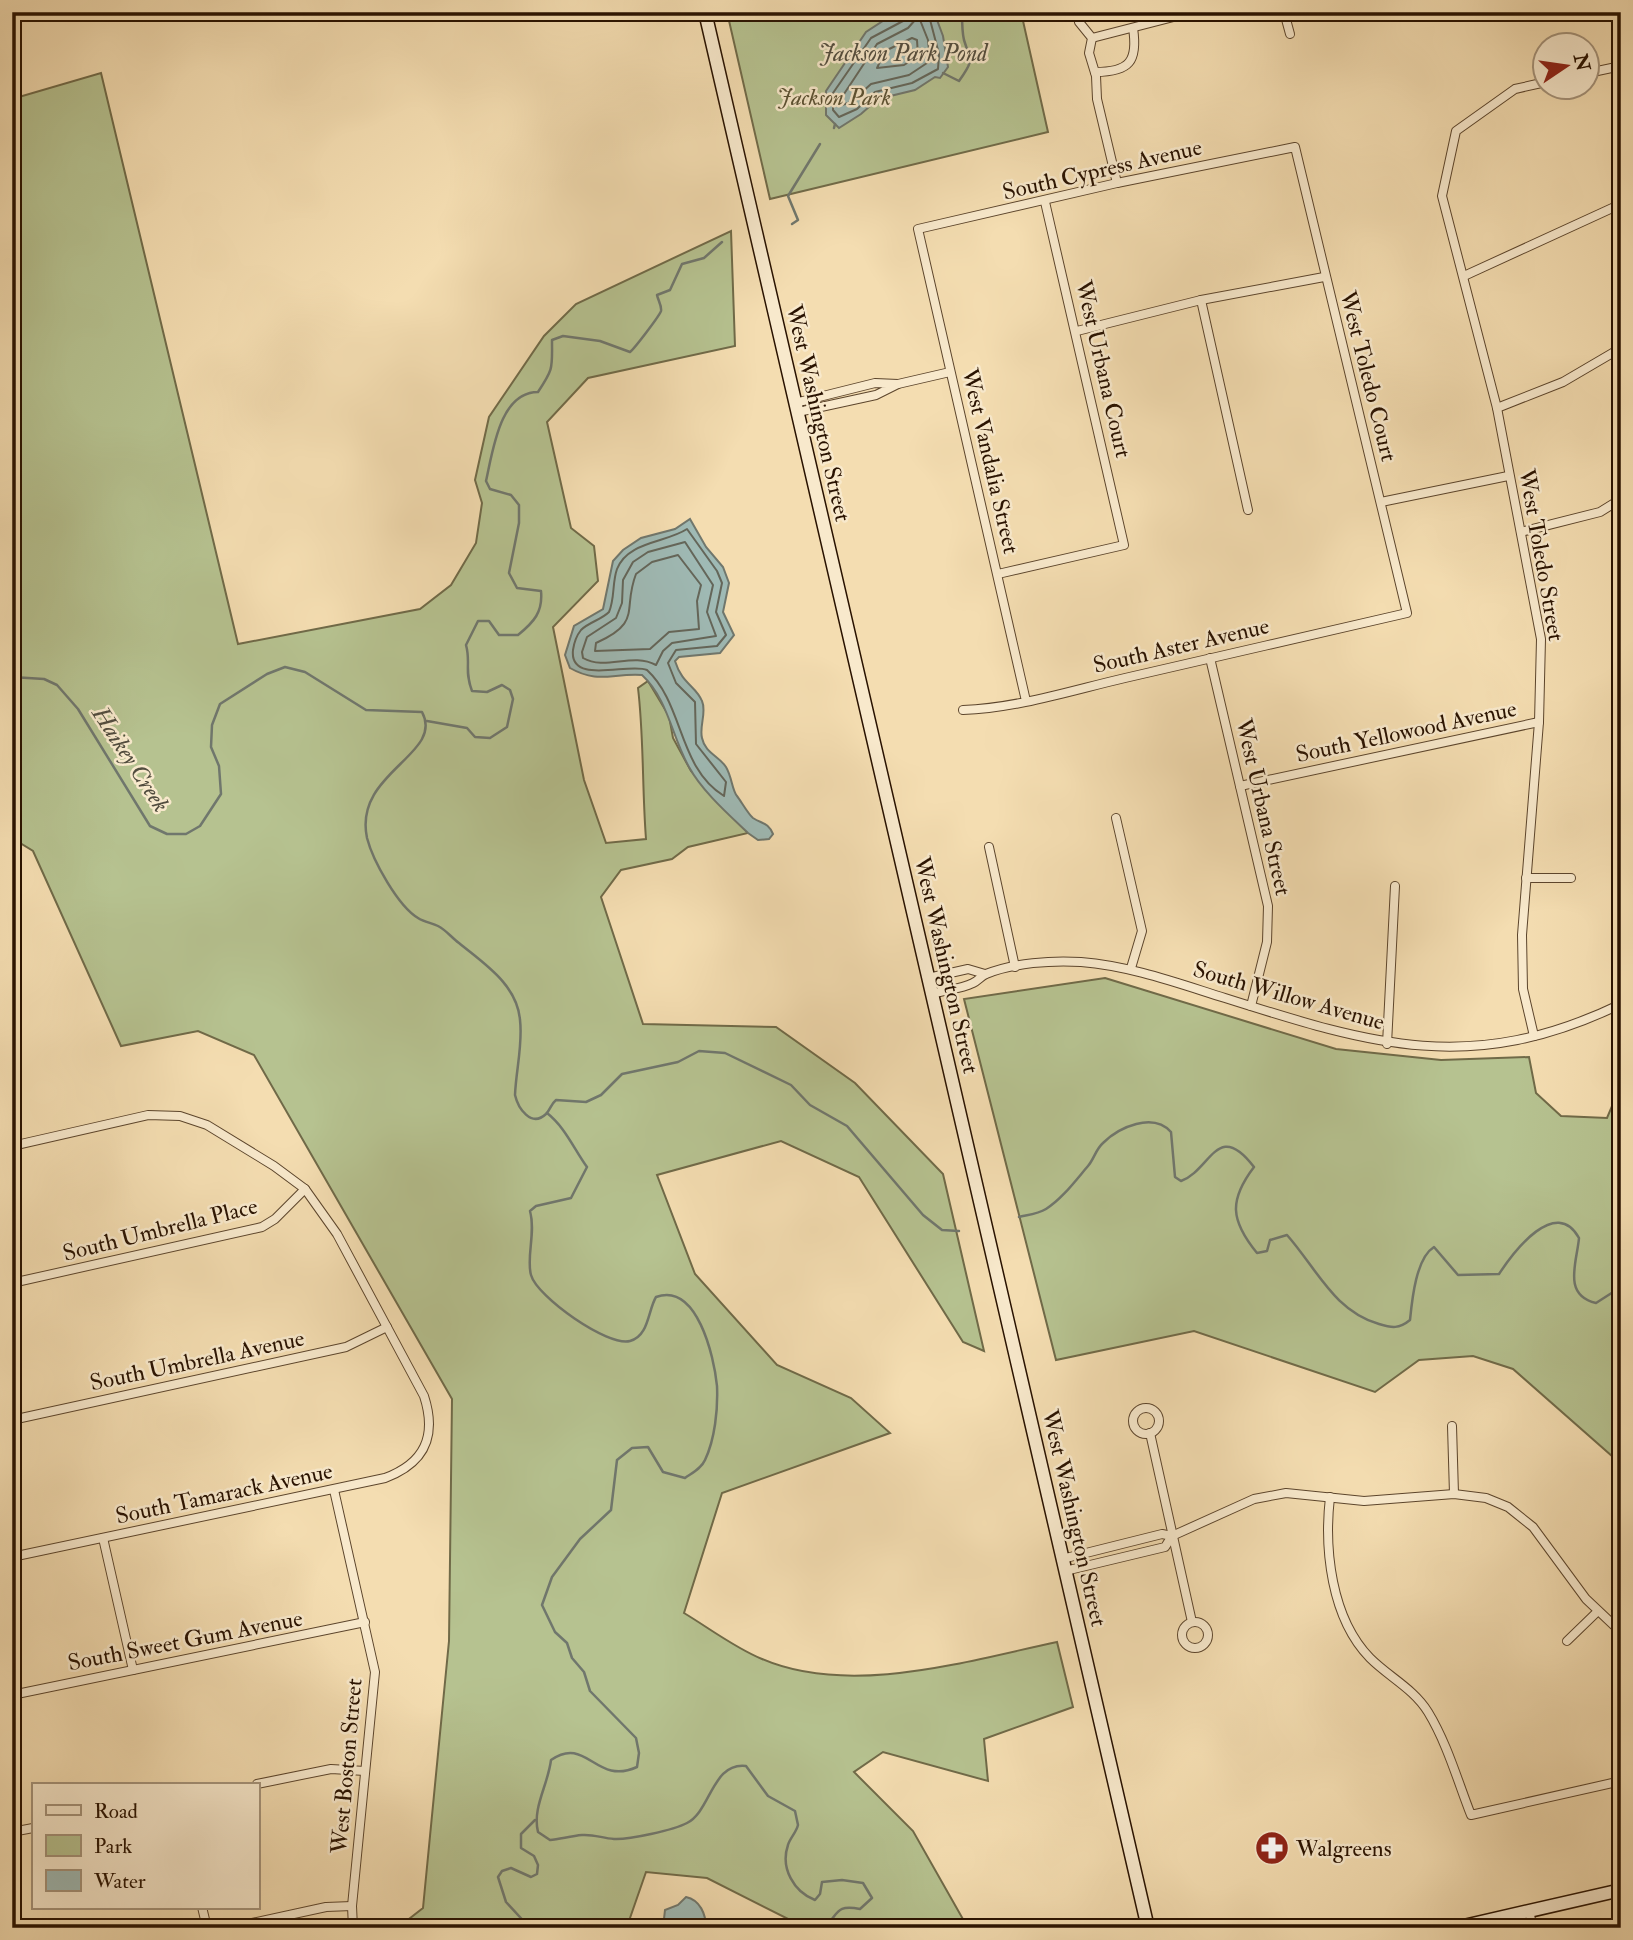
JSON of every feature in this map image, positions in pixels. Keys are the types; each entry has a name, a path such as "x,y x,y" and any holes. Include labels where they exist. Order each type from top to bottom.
{"main road":[{"name":"West Washington Street","path":"705,12 1148,1928"},
{"path":"1455,1928 1621,1890"}],"street":[{"path":"1077,12 1079,22 1091,38 1089,53 1095,72 1097,99 1117,183"},
{"path":"1091,38 1193,12"},
{"path":"1284,12 1290,34"},
{"path":"1095,72 1108,72 1130,63 1136,48 1133,28"},
{"path":"1602,70 1621,66"},
{"name":"West Toledo Street","path":"1532,85 1515,89 1456,131 1442,196 1497,408 1541,639 1539,722 1522,935 1523,989 1534,1036"},
{"name":"South Cypress Avenue","path":"918,229 1045,202 1117,183 1294,147"},
{"name":"West Toledo Court","path":"1294,147 1407,613"},
{"name":"West Urbana Court","path":"998,574 1124,545 1077,331 1045,202"},
{"path":"1464,276 1621,204"},
{"name":"West Vandalia Street","path":"918,229 1026,701"},
{"path":"1077,331 1201,300 1324,277"},
{"path":"1201,300 1248,510"},
{"path":"1497,408 1563,382 1621,348"},
{"path":"797,407 875,383 898,384 950,372"},
{"path":"1381,502 1508,476"},
{"path":"1521,532 1600,512 1621,499"},
{"name":"South Aster Avenue","path":"963,710 986,710 1407,613"},
{"name":"West Urbana Street","path":"1210,658 1268,906 1266,942 1251,1006"},
{"name":"South Yellowood Avenue","path":"1240,786 1539,722"},
{"path":"1116,818 1142,931 1130,968"},
{"path":"989,847 1015,967"},
{"path":"1526,877 1571,878"},
{"path":"1387,1044 1395,886"},
{"name":"South Willow Avenue","path":"932,994 972,983 985,974 1015,967 1079,961 1130,968 1349,1037 1387,1044 1461,1047 1534,1036 1590,1019 1621,1004"},
{"name":"South Willow Avenue","path":"928,978 968,969 985,974"},
{"path":"12,1146 148,1115 180,1116 214,1129 304,1189 337,1234 387,1328"},
{"name":"South Umbrella Place","path":"12,1283 262,1227 275,1219 304,1189"},
{"name":"South Umbrella Avenue","path":"12,1420 346,1347 387,1328"},
{"name":"South Tamarack Avenue","path":"12,1557 334,1490 393,1475 411,1464 428,1439 431,1425 424,1396 387,1328"},
{"path":"1452,1426 1454,1494"},
{"path":"1150,1433 1192,1622"},
{"name":"West Boston Street","path":"334,1490 365,1622 374,1681 352,1906 353,1927"},
{"path":"1064,1565 1165,1547 1172,1536 1259,1497 1286,1493 1384,1500 1472,1495 1500,1503 1523,1517 1544,1539 1598,1611 1621,1632"},
{"path":"1330,1497 1328,1554 1348,1623 1368,1656 1410,1690 1428,1712 1471,1815 1621,1781"},
{"path":"1064,1565 1162,1534 1172,1536"},
{"path":"103,1538 133,1670"},
{"path":"1567,1641 1598,1611"},
{"name":"South Sweet Gum Avenue","path":"12,1695 223,1654 365,1622"},
{"path":"259,1784 331,1769 365,1771"},
{"path":"12,1832 32,1828"},
{"path":"229,1928 257,1925 326,1907 352,1906"},
{"path":"202,1909 207,1928"},
{"path":"1529,1911 1533,1928"},
{"path":"1515,1914 1518,1928"}],"green space":[{"name":"Jackson Park","path":"727,12 1021,12 1048,132 770,199"},
{"path":"101,73 238,644 420,609 451,585 476,543 482,503 475,480 489,417 544,336 576,304 731,231 735,346 588,378 547,422 571,528 594,546 598,581 553,627 584,780 606,843 646,839 638,688 648,681 669,716 673,738 691,771 748,833 688,847 672,859 621,870 601,897 643,1024 776,1027 855,1083 943,1174 984,1351 963,1342 859,1177 781,1141 657,1175 695,1274 777,1365 851,1398 890,1433 722,1493 684,1613 732,1644 762,1659 796,1670 833,1675 909,1672 1057,1642 1073,1707 984,1739 988,1781 883,1752 854,1772 913,1831 968,1928 806,1928 707,1878 646,1872 630,1918 632,1928 370,1928 405,1922 423,1908 449,1641 452,1399 254,1055 198,1031 121,1046 33,851 12,838 12,99"},
{"path":"1105,978 1336,1049 1441,1060 1529,1057 1536,1093 1561,1116 1607,1118 1621,1085 1621,1464 1513,1369 1473,1356 1419,1360 1375,1392 1194,1331 1056,1360 964,999"}],"water":[{"name":"Jackson Park Pond","path":"911,12 934,12 943,36 948,67 940,78 935,77 915,90 878,99 839,128 826,115 826,91 866,32 886,19"},
{"path":"690,519 706,547 723,567 729,583 723,612 734,635 720,653 679,657 675,661 681,675 702,701 704,710 701,733 704,743 726,767 735,793 749,814 771,830 773,834 769,839 758,840 748,833 701,785 683,755 658,695 642,675 589,676 570,668 565,655 574,626 603,609 613,561 623,550 641,538 675,529"},
{"path":"686,1897 701,1908 706,1928 663,1928 665,1910 678,1905"}],"waterway":[{"name":"Haikey Creek","path":"943,73 959,81 969,65 962,12"},
{"path":"834,128 835,124"},
{"name":"Haikey Creek","path":"792,224 798,220 788,196 820,144"},
{"name":"Haikey Creek","path":"427,721 467,728 475,737 490,738 507,727 513,699 510,690 502,685 487,692 472,691 468,677 466,645 478,621 489,621 499,635 518,635 539,611 541,591 517,588 509,573 519,523 519,505 511,495 490,489 486,481 500,425 507,412 525,395 538,392 551,368 552,340 563,336 600,341 630,352 660,314 657,295 670,290 682,264 704,258 722,242"},
{"name":"Haikey Creek","path":"12,677 44,679 57,685 78,709 150,826 167,834 186,834 200,826 221,794 219,766 211,747 212,725 220,704 267,674 285,667 305,672 366,710 422,712 426,727 421,741 384,780 373,797 366,815 367,838 380,870 402,904 418,918 444,930 478,958 506,985 513,996 518,1007 521,1029 515,1095 526,1115 540,1118 556,1100 586,1102 601,1095 622,1074 678,1062 699,1051 725,1053 791,1085 810,1105 847,1126 923,1215 942,1230 959,1231"},
{"path":"547,1113 564,1131 587,1167 571,1198 536,1206 530,1211 530,1268 536,1284 574,1318 591,1329 620,1341 630,1341 641,1334 656,1297 670,1295 682,1300 693,1311 707,1341 717,1395 713,1433 701,1466 685,1478 663,1472 648,1447 632,1448 617,1460 611,1510 580,1539 552,1577 542,1605 555,1632 567,1643 572,1658 584,1672 590,1691 636,1738 639,1753 637,1767 623,1771 601,1767 574,1753 563,1754 551,1760 537,1814 538,1832 550,1840 578,1835 621,1839 672,1829 695,1817 726,1772 735,1767 746,1766 768,1796 795,1811 798,1825 786,1854 787,1870 795,1885 815,1900 820,1894 822,1882 842,1880 863,1883 872,1898 860,1909 846,1908 838,1911 824,1928"},
{"name":"Haikey Creek","path":"1019,1217 1043,1211 1058,1200 1110,1137 1136,1124 1155,1123 1171,1132 1175,1177 1181,1181 1223,1147 1231,1147 1241,1153 1254,1167 1240,1190 1236,1210 1242,1230 1257,1253 1267,1251 1270,1240 1287,1235 1338,1299 1363,1318 1379,1324 1395,1327 1410,1320 1419,1270 1428,1252 1434,1247 1458,1275 1499,1274 1525,1241 1548,1225 1559,1223 1570,1227 1579,1238 1574,1276 1579,1293 1585,1299 1596,1303 1621,1287"},
{"path":"530,1928 506,1902 498,1877 502,1871 511,1868 531,1877 537,1874 538,1865 534,1856 521,1848 521,1834 535,1820"}],"place":[{"name":"Walgreens","path":"1272,1848"}]}
